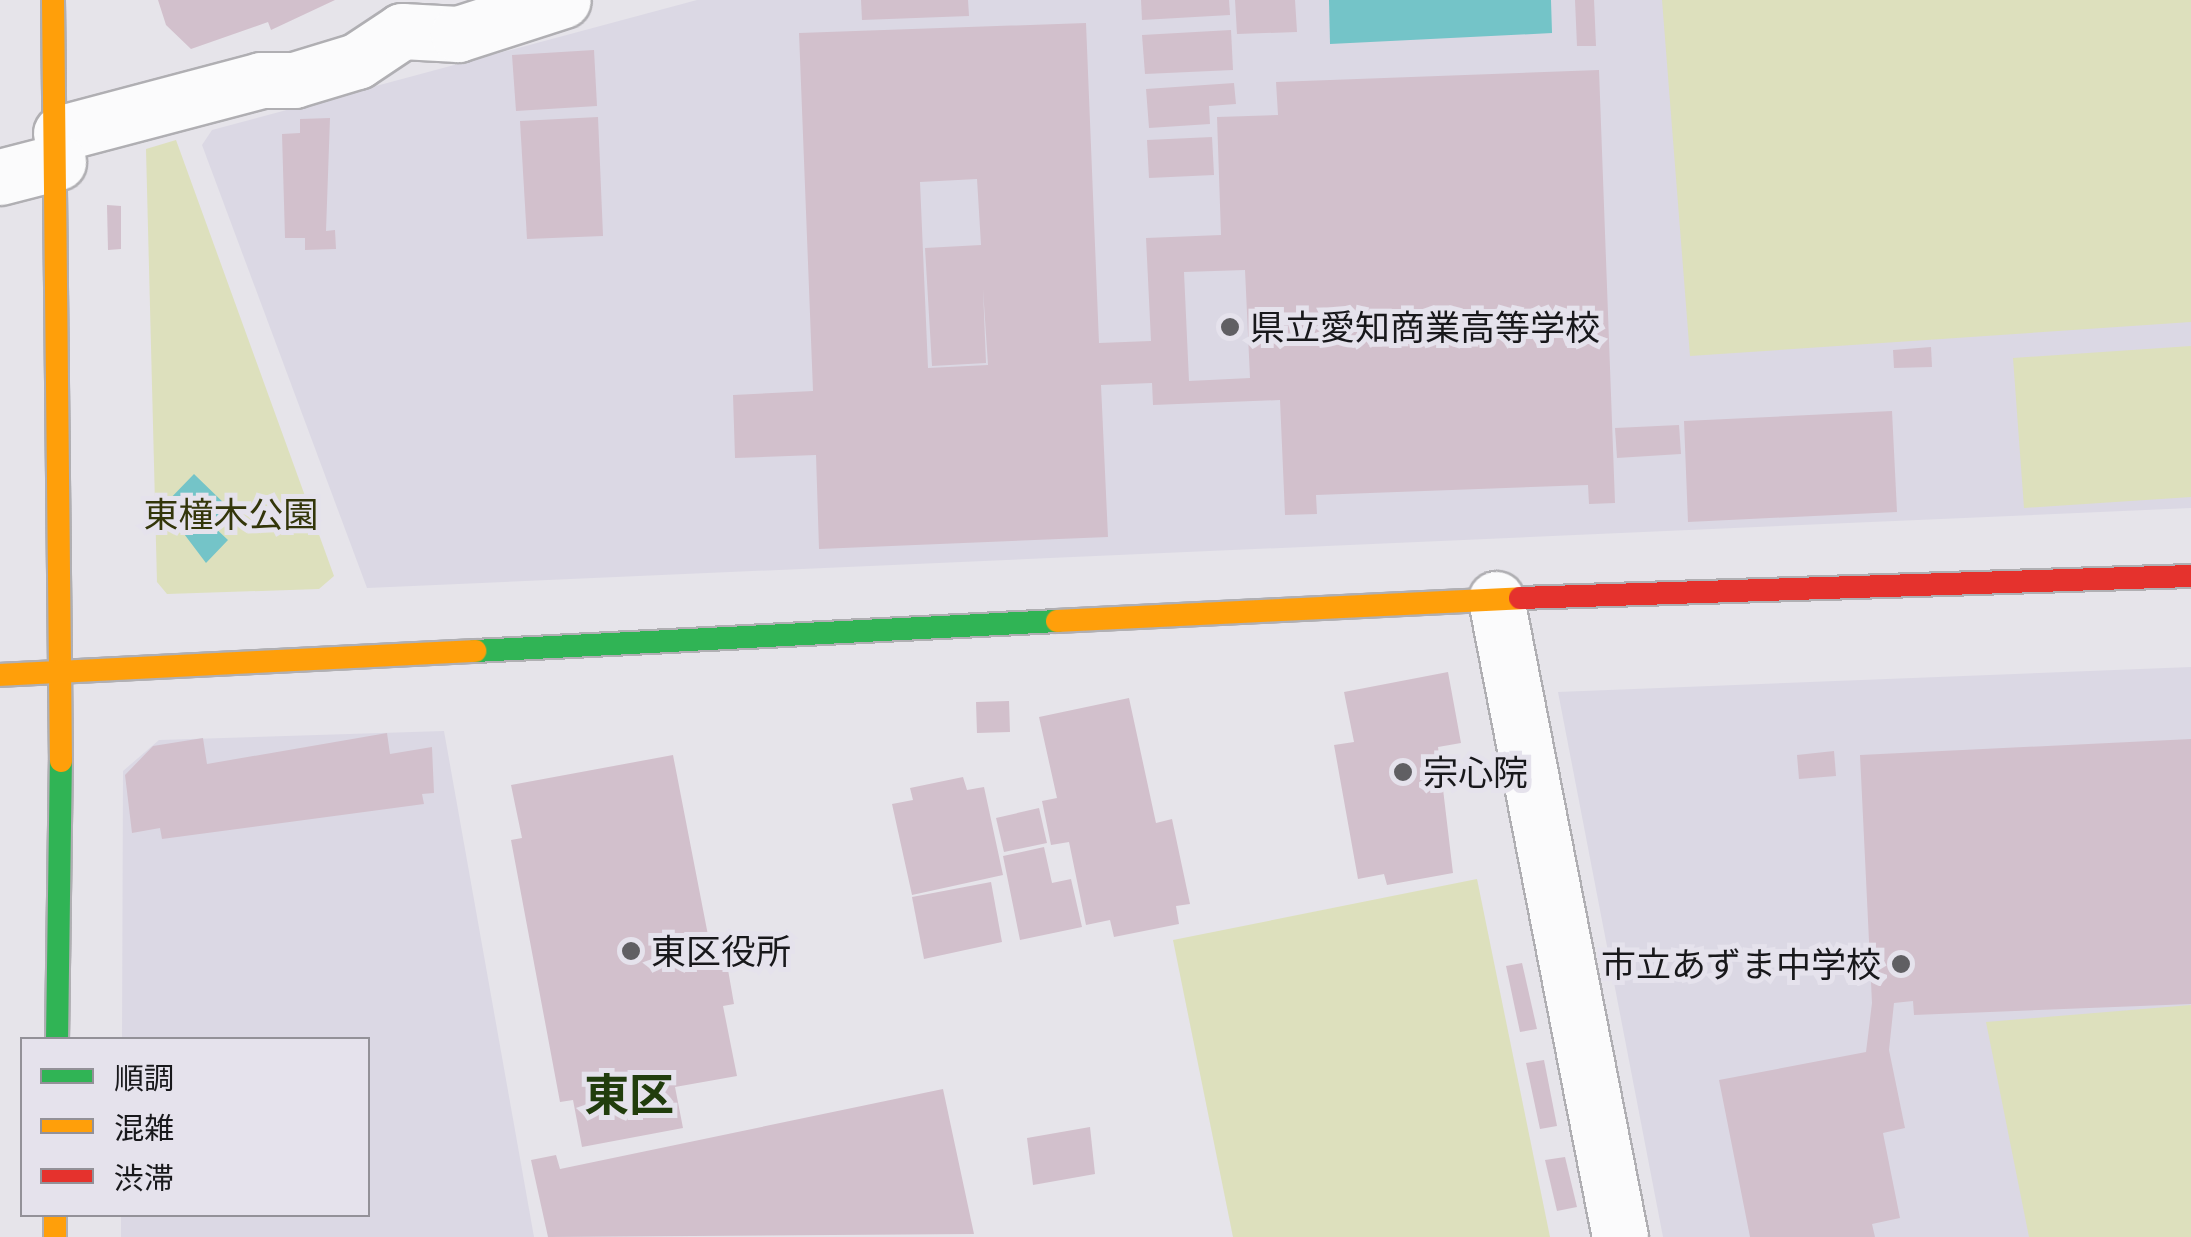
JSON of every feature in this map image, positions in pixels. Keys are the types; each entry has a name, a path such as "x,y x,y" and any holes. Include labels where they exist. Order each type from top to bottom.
{"street":[{"path":"53,0 60,148 57,1037"},
{"path":"0,177 60,148 261,80 294,80 406,16 458,34 563,0"},
{"path":"0,675 1496,599 2191,576"},
{"path":"1496,599 1620,1237"}],"shaded area":[{"name":"県立愛知商業高等学校","path":"697,0 2191,0 2191,508 367,588 202,145 212,130"},
{"name":"市立あずま中学校","path":"2191,667 2191,1237 1663,1237 1558,692"},
{"path":"444,731 534,1237 121,1237 121,1217 370,1217 370,1037 122,1037 123,771 159,740"}],"green space":[{"path":"1662,0 2191,0 2191,322 1690,356"},
{"name":"東橦木公園","path":"176,140 334,576 319,589 167,594 157,582 146,149"},
{"path":"2191,346 2191,497 2024,508 2013,358"},
{"path":"1477,879 1550,1237 1233,1237 1173,940"},
{"path":"2191,1005 2191,1237 2029,1237 1986,1022"}],"water":[{"path":"1329,0 1551,0 1552,33 1330,44"},
{"path":"194,474 228,507 212,525 228,540 206,563 163,506"}],"building":[{"path":"158,0 335,0 271,30 268,22 191,49 166,25"},
{"path":"861,0 968,0 969,16 862,20"},
{"path":"1141,0 1229,0 1230,15 1142,20"},
{"path":"1235,0 1295,0 1297,32 1237,34"},
{"path":"1575,0 1594,0 1596,46 1577,46"},
{"path":"1086,23 1099,343 1151,341 1146,238 1221,235 1217,117 1278,115 1276,82 1599,70 1615,503 1589,504 1588,485 1316,495 1317,514 1285,515 1280,400 1153,405 1152,383 1101,385 1108,537 819,549 816,455 735,458 733,395 813,391 799,33","holes":["977,179 981,245 925,248 932,366 986,363 983,289 988,365 928,368 920,182","1245,270 1250,378 1189,381 1184,272"]},
{"path":"1231,30 1233,70 1145,74 1142,35"},
{"path":"594,50 597,106 516,111 512,55"},
{"path":"1234,83 1236,104 1209,106 1210,124 1149,128 1146,89"},
{"path":"598,117 603,236 527,239 520,121"},
{"path":"330,118 326,231 335,230 336,249 305,250 305,238 285,238 282,134 300,133 300,119"},
{"path":"1212,137 1214,175 1149,178 1147,140"},
{"path":"107,205 121,206 121,249 108,250"},
{"path":"1931,347 1932,367 1894,368 1893,350"},
{"path":"1892,411 1897,512 1688,522 1684,421"},
{"path":"1679,425 1681,454 1617,458 1615,428"},
{"path":"1448,672 1461,743 1438,747 1453,873 1387,885 1384,874 1358,879 1334,745 1354,742 1344,692"},
{"path":"1129,698 1156,823 1172,819 1190,904 1176,906 1179,924 1114,937 1110,920 1086,925 1069,842 1051,845 1042,801 1057,798 1039,717"},
{"path":"1009,701 1010,732 977,733 976,702"},
{"path":"387,733 390,754 432,747 434,793 422,794 424,804 162,839 160,828 132,833 125,775 153,746 203,738 207,764"},
{"path":"2191,739 2191,1004 1914,1015 1913,1001 1894,1003 1889,1050 1905,1128 1883,1133 1900,1218 1872,1224 1875,1237 1750,1237 1719,1080 1866,1052 1872,1003 1860,755"},
{"path":"1834,751 1836,776 1799,779 1797,755"},
{"path":"673,755 714,966 727,964 734,1004 723,1006 737,1076 675,1087 683,1128 582,1147 573,1100 560,1102 511,840 522,838 511,785"},
{"path":"963,777 967,790 984,787 1003,875 912,895 892,804 913,800 910,788"},
{"path":"1039,808 1047,843 1004,852 996,818"},
{"path":"1044,847 1052,883 1071,879 1082,927 1020,940 1003,856"},
{"path":"991,882 1002,942 924,959 912,897"},
{"path":"1522,963 1537,1029 1520,1032 1506,966"},
{"path":"1544,1060 1557,1126 1540,1129 1526,1063"},
{"path":"943,1089 974,1234 548,1237 531,1160 556,1155 560,1169"},
{"path":"1090,1127 1095,1174 1033,1185 1027,1138"},
{"path":"1565,1157 1577,1207 1557,1211 1545,1160"}],"traffic: fast":[{"path":"475,651 1057,621"},
{"path":"57,1037 61,761"}],"traffic: slow":[{"path":"53,0 61,761"},
{"path":"1057,621 1520,598"},
{"path":"0,675 475,651"},
{"path":"55,1217 55,1237"}],"traffic: jam":[{"path":"1520,598 2191,576"}],"place":[{"name":"県立愛知商業高等学校","path":"1230,327"},
{"name":"宗心院","path":"1403,772"},
{"name":"東区役所","path":"631,951"},
{"name":"市立あずま中学校","path":"1901,964"}],"district":[{"name":"東区","path":"629,1095"}]}
